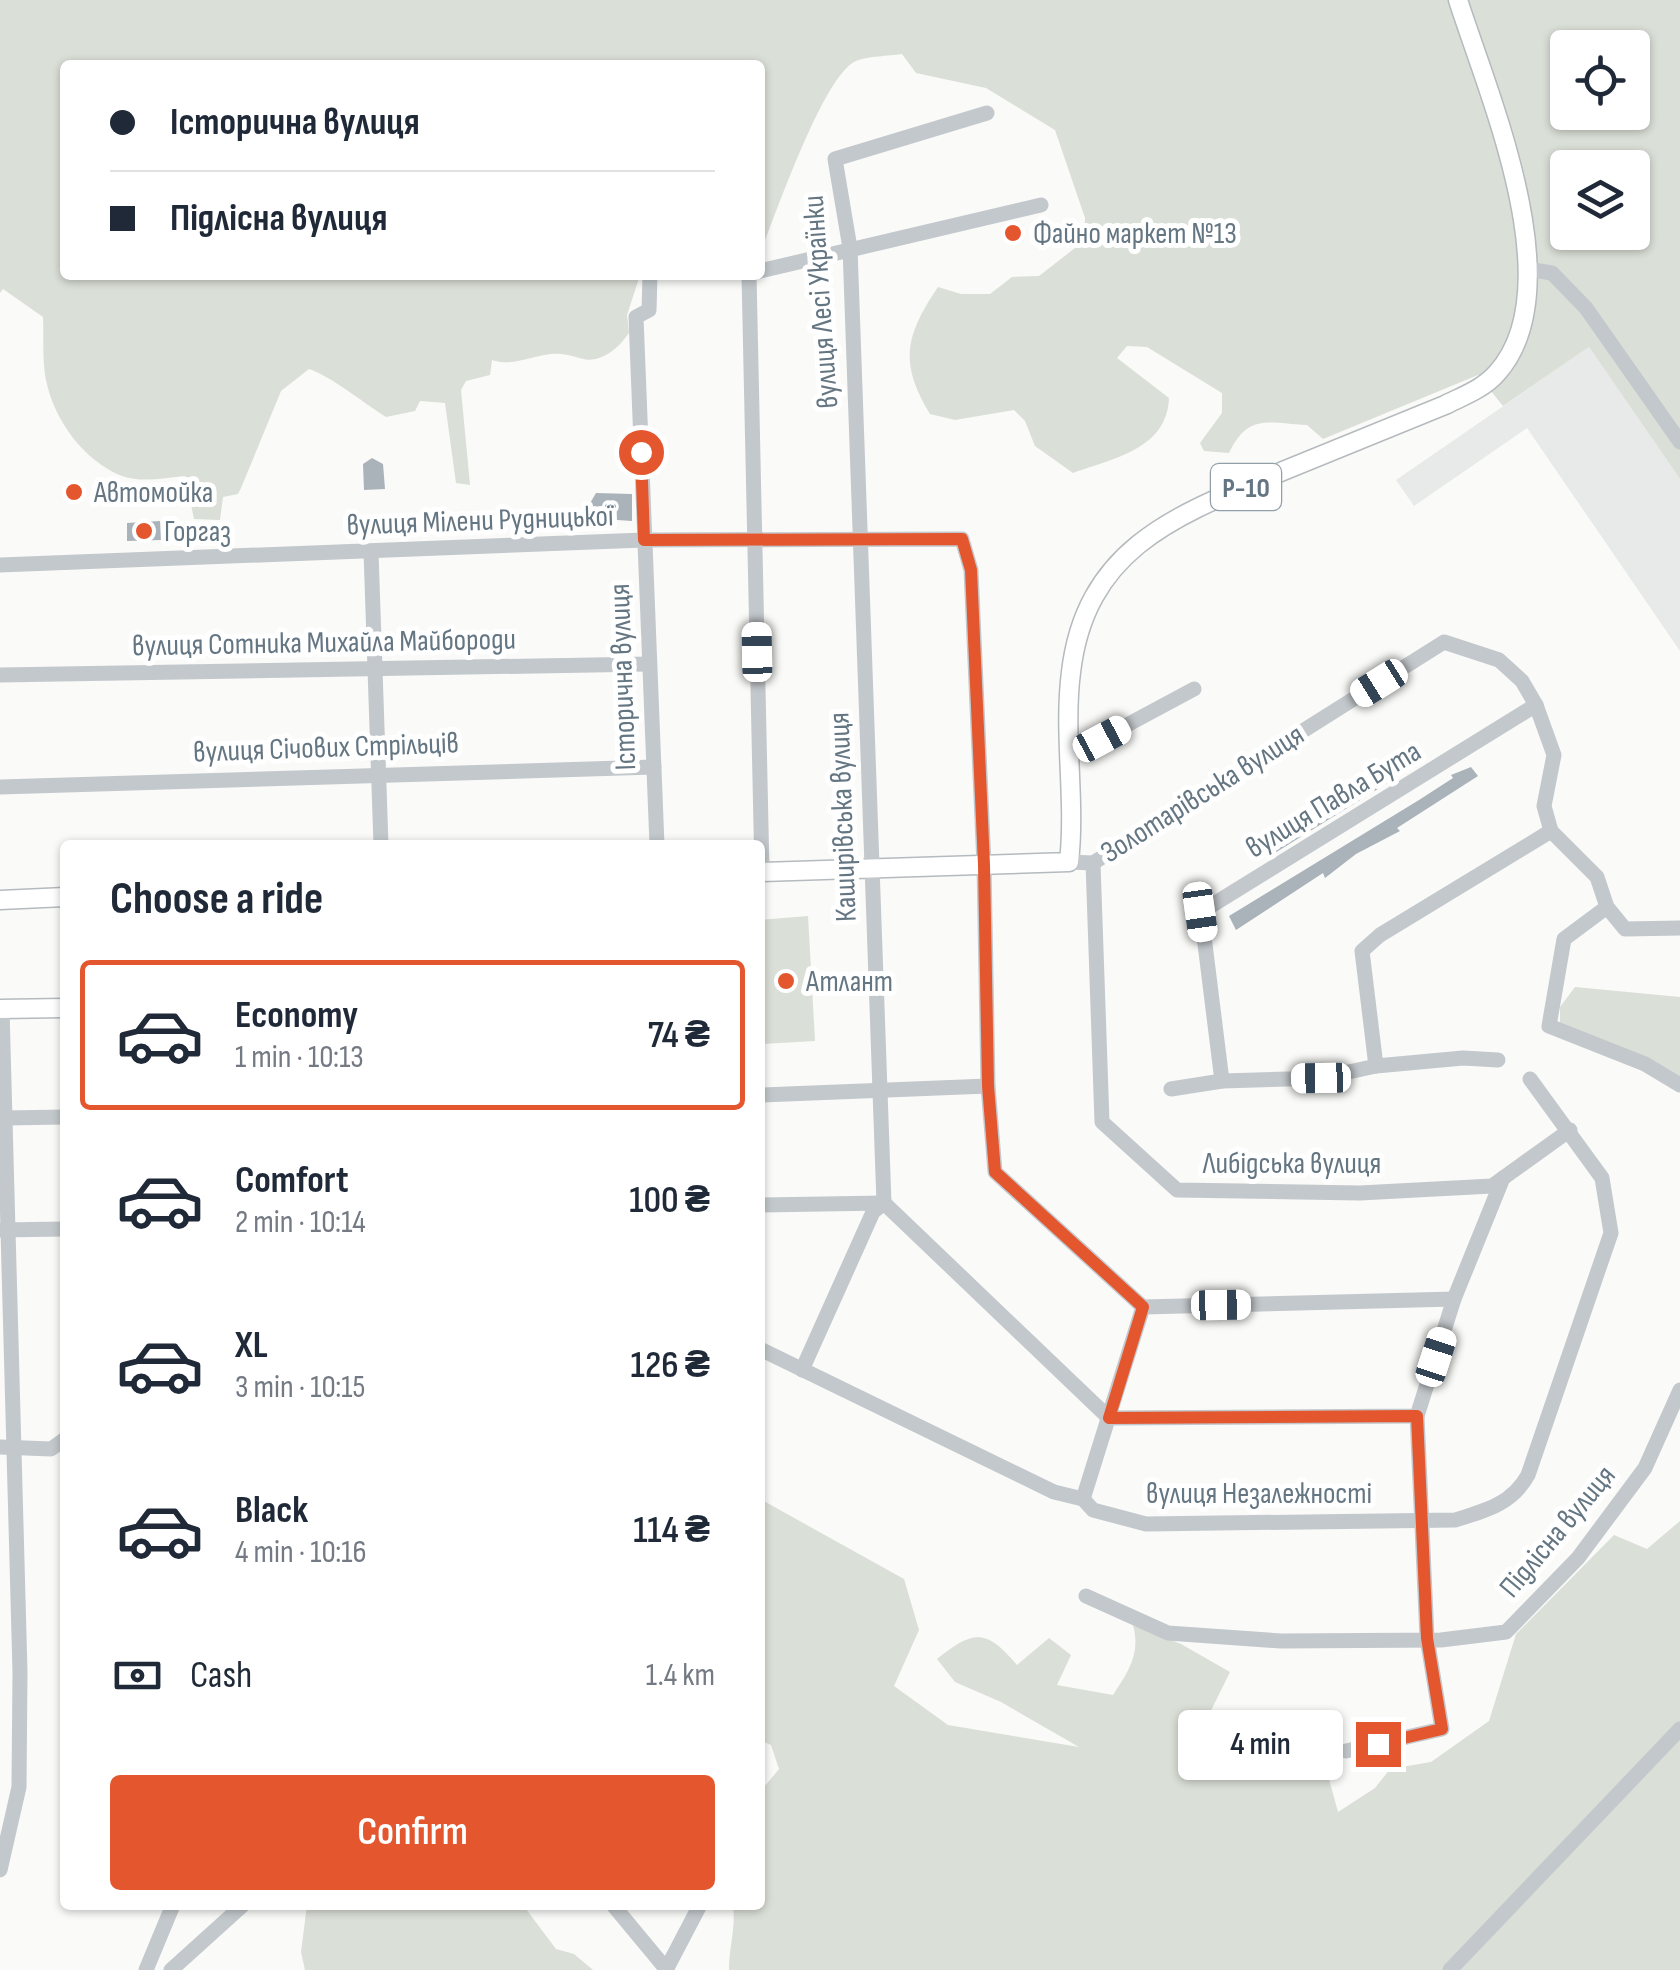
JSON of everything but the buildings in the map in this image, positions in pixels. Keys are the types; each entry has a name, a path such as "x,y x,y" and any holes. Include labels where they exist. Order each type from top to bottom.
{"main road":[{"name":"Р-10","path":"1069,862 1069,696 1074,650 1084,616 1111,569 1158,527 1193,509 1445,405 1490,380 1516,340 1524,308 1528,248 1518,195 1458,0"},
{"name":"Золотарівська вулиця","path":"765,872 1069,862"},
{"path":"0,900 60,897"},
{"path":"1,1009 60,1008"}],"street":[{"name":"вулиця Лесі Українки","path":"860,541 850,248 835,159 987,112"},
{"path":"765,270 1041,206"},
{"path":"1527,269 1552,273 1586,308 1680,442"},
{"name":"Історична вулиця","path":"650,280 649,310 636,317 657,840"},
{"path":"749,280 760,840"},
{"name":"вулиця Мілени Рудницької","path":"0,565 644,540 962,539 971,570 984,865"},
{"name":"Каширівська вулиця","path":"860,541 884,1203"},
{"path":"371,552 381,840"},
{"name":"Золотарівська вулиця","path":"1069,862 1093,862 1444,642 1499,660 1522,682 1536,705"},
{"name":"вулиця Сотника Михайла Майбороди","path":"0,675 649,664"},
{"path":"1071,756 1194,689"},
{"path":"1536,705 1554,755 1544,806 1550,831 1597,877 1607,907 1625,929 1680,928"},
{"name":"вулиця Павла Бута","path":"1222,1081 1200,912 1536,705"},
{"name":"вулиця Січових Стрільців","path":"0,786 654,767"},
{"path":"1376,1066 1362,951 1380,935 1550,831"},
{"name":"Либідська вулиця","path":"1093,862 1102,1122 1177,1190 1360,1193 1492,1186 1570,1130"},
{"path":"984,865 988,1086 995,1172 1143,1307 1454,1299"},
{"path":"1607,907 1564,939 1549,1026 1645,1064 1680,1085"},
{"path":"0,1870 19,1787 20,1672 8,1559 1,1009"},
{"path":"1171,1089 1222,1081 1321,1078 1376,1066 1463,1058 1498,1060"},
{"name":"вулиця Незалежності","path":"765,1352 1054,1492 1083,1499 1093,1510 1146,1524 1455,1520 1487,1510 1520,1491 1528,1475 1610,1232 1602,1178 1530,1079"},
{"path":"765,1095 988,1086"},
{"path":"4,1118 60,1117"},
{"path":"1346,1751 1442,1729 1427,1638 1417,1416 1454,1299 1503,1178"},
{"path":"765,1204 884,1203 1109,1418 1417,1416"},
{"path":"802,1370 873,1212 884,1203"},
{"path":"4,1230 60,1229"},
{"path":"1083,1499 1143,1307"},
{"name":"Підлісна вулиця","path":"1086,1596 1168,1633 1281,1641 1464,1639 1506,1632 1578,1558 1644,1468 1680,1390"},
{"path":"7,1447 51,1448 60,1442"},
{"path":"0,1672 20,1672"},
{"path":"1450,1970 1680,1729"},
{"path":"0,1784 19,1787"},
{"path":"146,1970 171,1910"},
{"path":"170,1970 237,1910"},
{"path":"617,1910 667,1970 697,1910"}],"shaded area":[{"path":"0,0 1680,0 1680,479 1589,347 1503,406 1478,375 1323,439 1307,425 1260,423 1244,431 1229,453 1204,451 1200,443 1222,413 1222,393 1147,347 1127,346 1117,358 1169,398 1166,415 1159,429 1136,449 1073,473 1035,446 1025,421 1014,410 955,420 930,414 914,380 910,350 918,320 938,287 961,294 990,294 1012,277 1039,276 1084,241 1085,218 1055,130 986,88 916,73 902,54 861,59 843,72 815,118 765,240 765,60 60,60 60,280 638,280 627,315 629,333 608,354 589,360 552,354 510,362 492,360 490,375 466,381 461,390 470,485 456,483 445,403 420,401 415,411 386,417 309,369 281,391 238,494 223,497 220,520 194,519 185,476 145,480 122,476 95,460 73,437 56,410 46,380 43,317 3,289 0,293"},
{"path":"1589,347 1680,479 1680,651 1527,428 1414,506 1396,480"},
{"name":"Атлант","path":"808,916 815,1041 765,1044 765,920"},
{"path":"1575,987 1680,997 1680,1080 1560,1035 1560,1007"},
{"path":"765,1502 904,1579 919,1630 894,1686 948,1725 1079,1747 1001,1702 955,1682 937,1659 960,1642 979,1637 996,1644 1017,1665 1049,1638 1071,1655 1057,1685 1113,1695 1134,1654 1133,1625 1181,1644 1230,1672 1198,1737 1265,1763 1326,1768 1338,1812 1375,1788 1390,1769 1431,1762 1489,1721 1516,1634 1614,1535 1647,1549 1680,1521 1680,1970 729,1970 733,1910 765,1910 765,1786 779,1769 771,1745 765,1742"},
{"path":"306,1910 527,1910 556,1949 574,1954 593,1970 305,1970 301,1952"}],"place":[{"name":"Файно маркет №13","path":"1013,233"},
{"name":"Автомойка","path":"74,492"},
{"name":"Горгаз","path":"144,531"},
{"name":"Атлант","path":"786,981"}],"route":[{"path":"641,452 644,540 962,539 971,570 984,865 988,1086 995,1172 1143,1307 1109,1418 1417,1416 1427,1638 1442,1729 1378,1744"}]}
